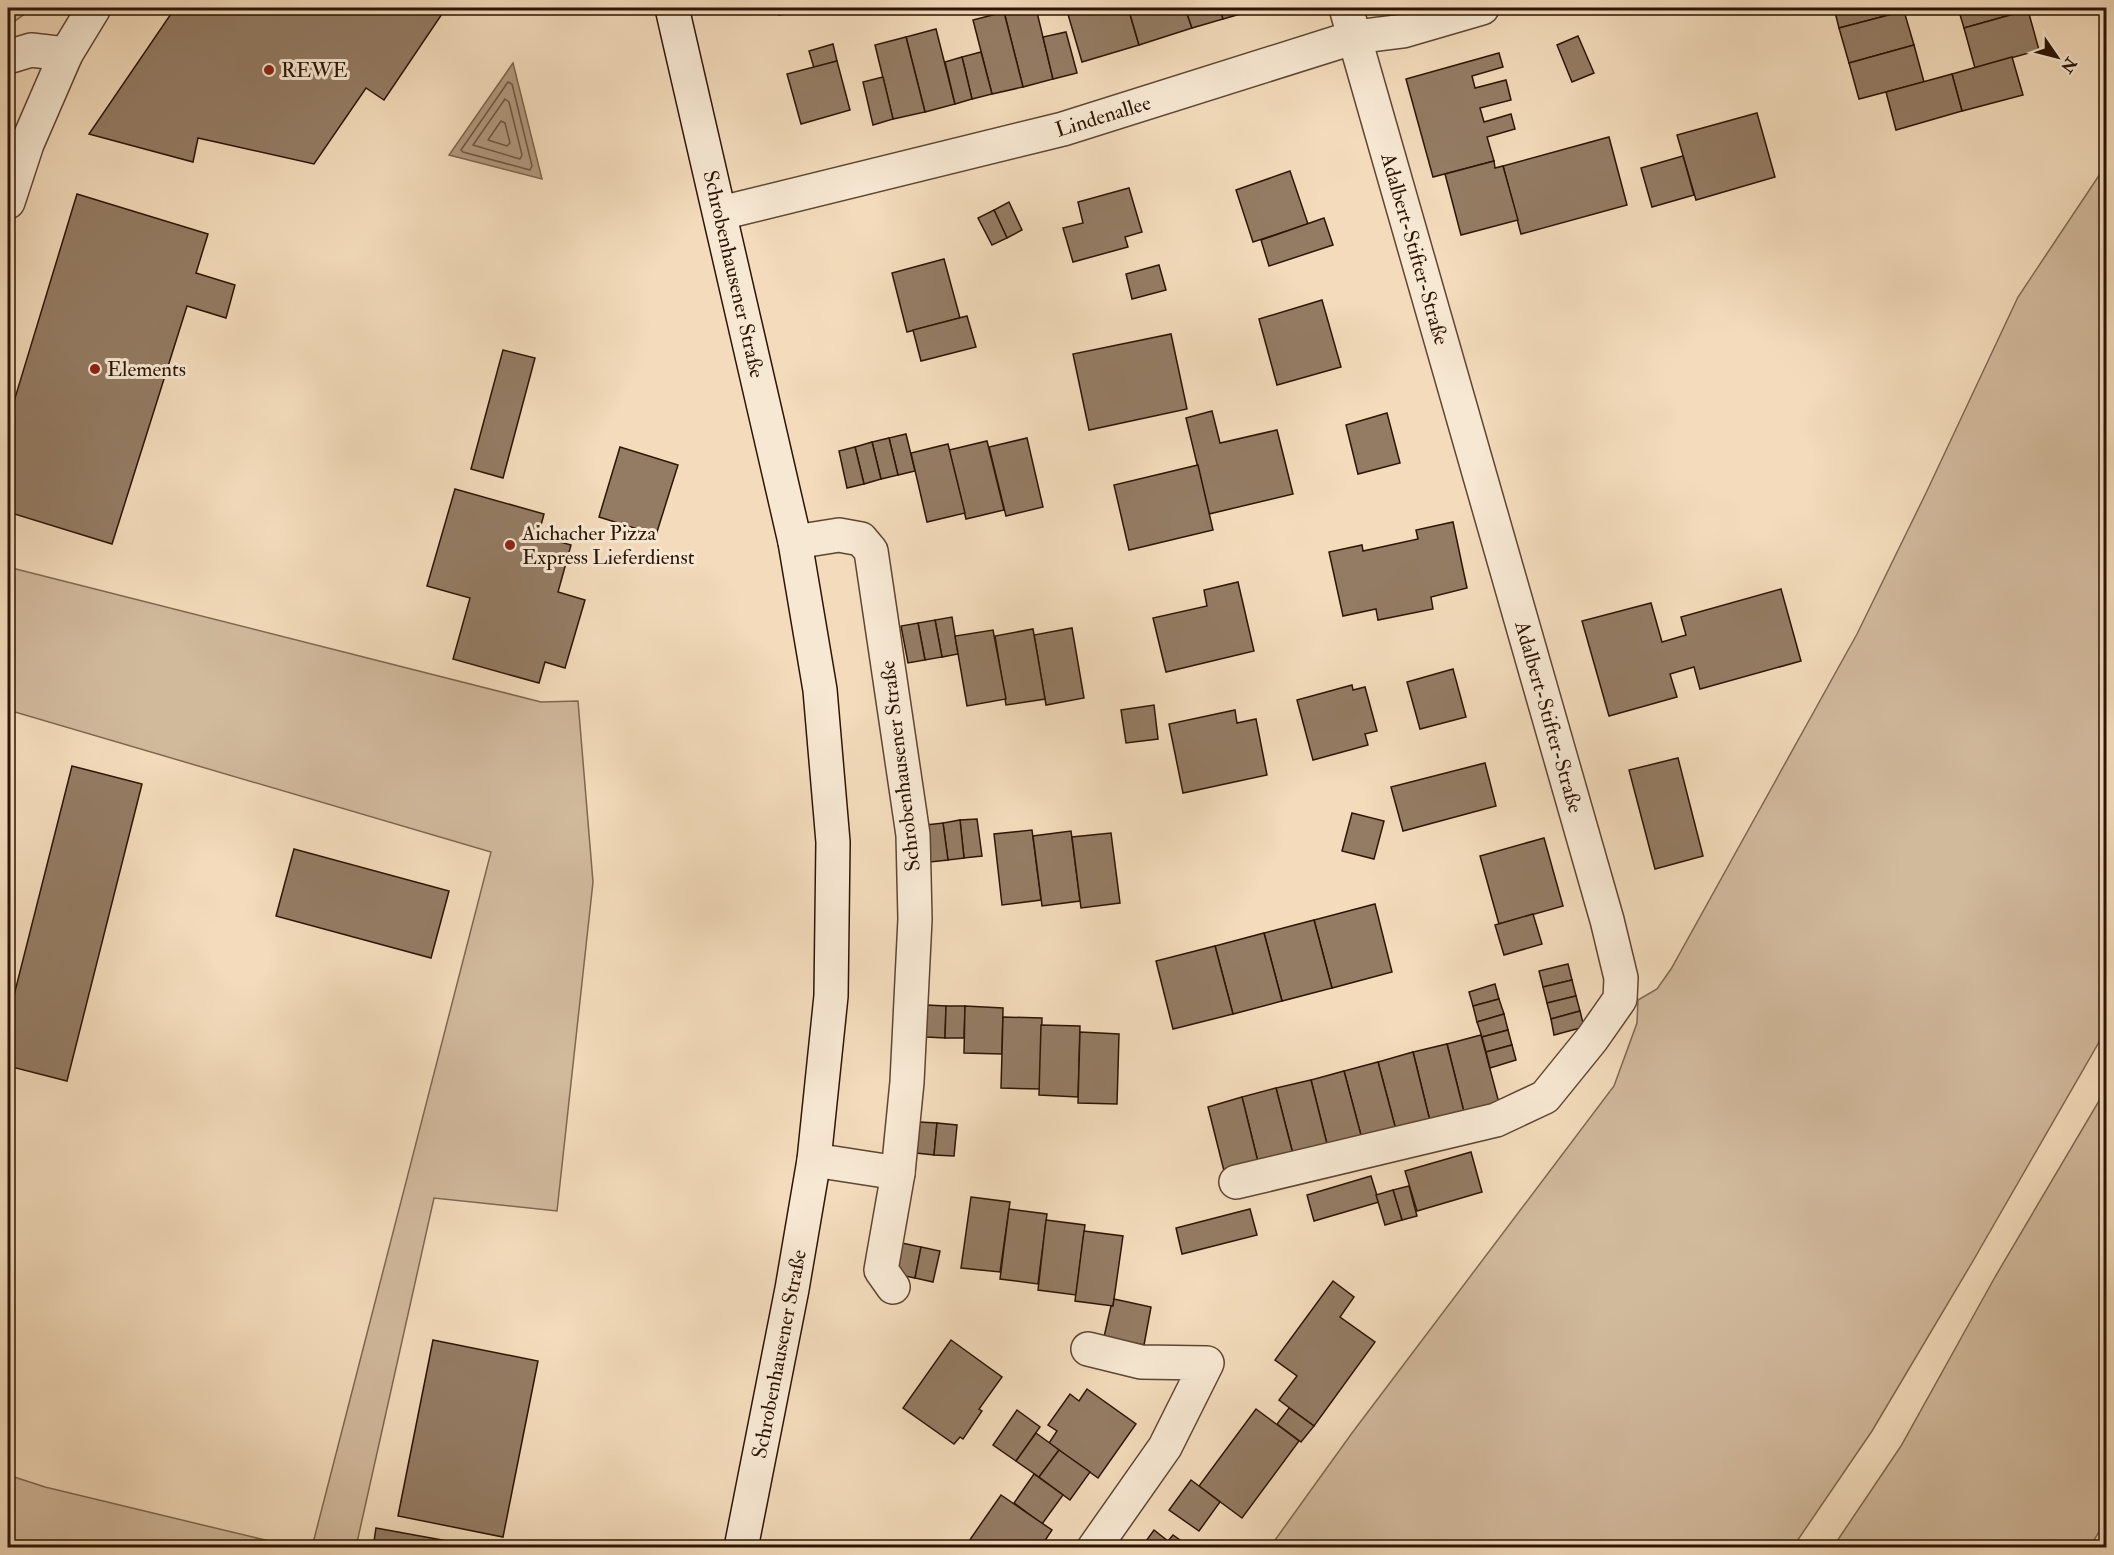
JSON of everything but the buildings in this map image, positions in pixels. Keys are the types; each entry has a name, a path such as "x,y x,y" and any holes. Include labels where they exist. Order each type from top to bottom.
{"street":[{"path":"8,202 27,144 66,54 94,8"},
{"name":"Schrobenhausener Straße","path":"672,8 795,542 820,690 832,842 831,996 814,1160 792,1289 741,1548"},
{"name":"Lindenallee","path":"721,213 1063,129 1350,22 1403,31 1482,8"},
{"name":"Adalbert-Stifter-Straße","path":"1236,1182 1496,1120 1545,1097 1592,1040 1620,999 1621,978 1607,920 1350,22"},
{"path":"8,57 31,50 66,54"},
{"name":"Schrobenhausener Straße","path":"795,542 838,535 861,539 871,552 913,835 915,918 907,1082 898,1173 881,1270 892,1287"},
{"path":"814,1160 898,1173"},
{"path":"1088,1349 1141,1362 1207,1363 1165,1447 1094,1548"}],"shaded area":[{"path":"8,8 33,8 8,26"},
{"path":"2106,165 2106,1030 1872,1431 1793,1547 1270,1547 1352,1433 1614,1086 1637,1023 1638,1000 1657,989 1671,969 1857,634 2018,297"},
{"path":"8,567 541,702 578,701 593,882 557,1211 434,1198 356,1547 312,1547 491,852 8,710"},
{"path":"2106,1089 2106,1520 2090,1547 1833,1547 1901,1446 1995,1277"},
{"path":"8,1475 45,1487 294,1547 8,1547"}],"water":[{"path":"513,63 542,179 449,155"}],"place":[{"name":"REWE","path":"269,70"},
{"name":"Elements","path":"95,369"},
{"name":"Aichacher Pizza Express Lieferdienst","path":"510,545"}]}
